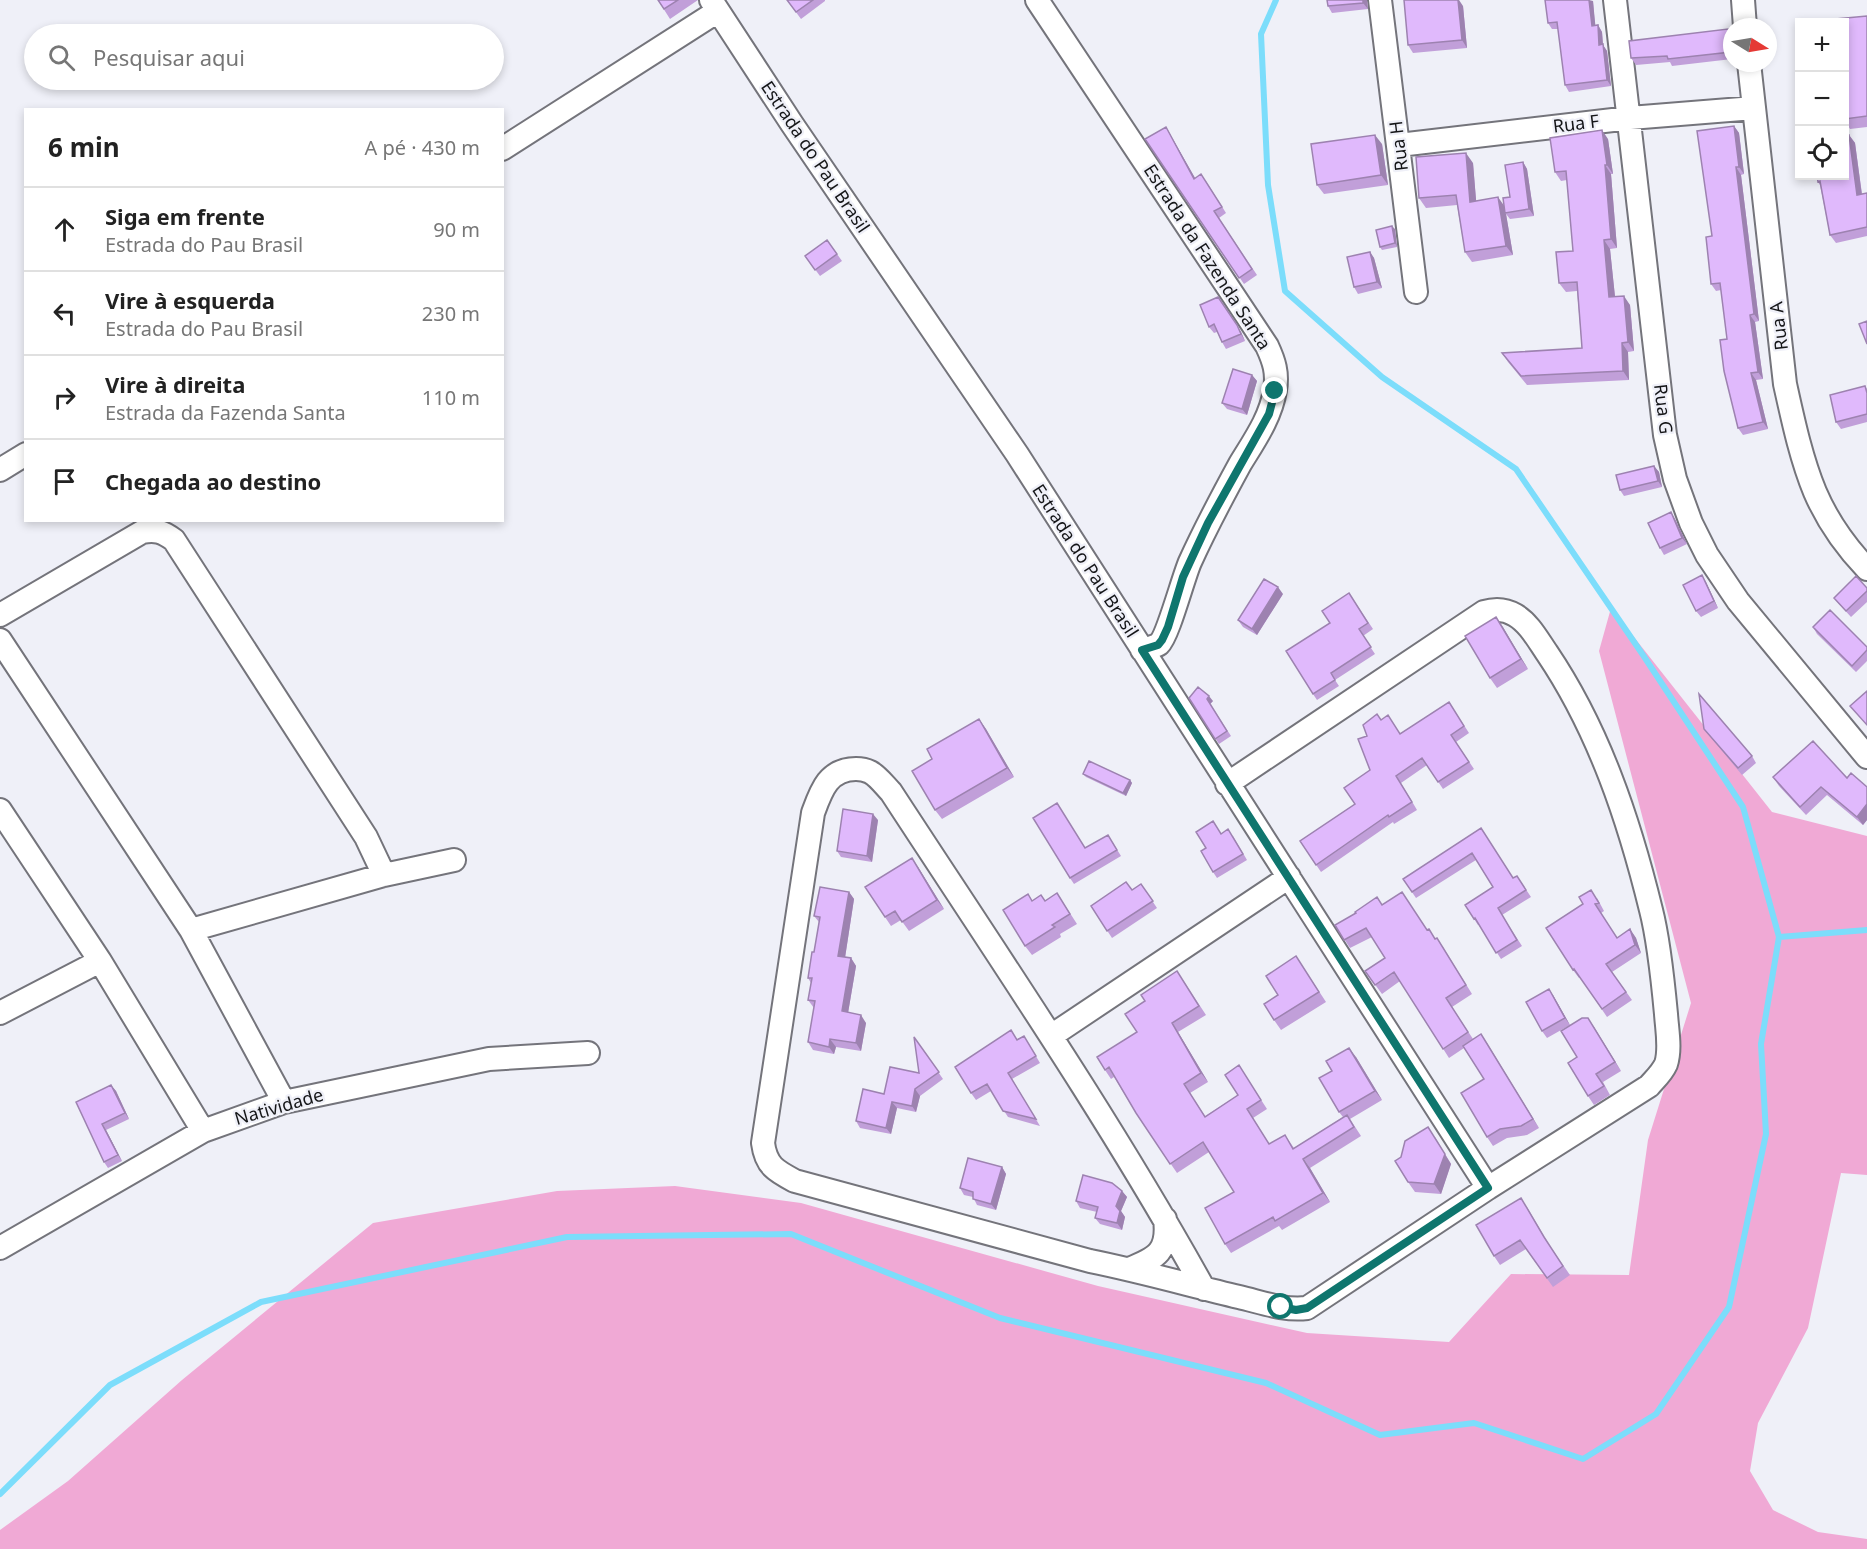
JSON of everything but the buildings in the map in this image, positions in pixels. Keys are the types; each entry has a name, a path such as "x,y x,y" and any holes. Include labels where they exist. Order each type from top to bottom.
{"street":[{"name":"Estrada da Fazenda Santa","path":"1037,0 1267,346 1275,362 1277,377 1269,414 1208,523 1183,577 1162,640 1158,645 1142,650"},
{"name":"Rua H","path":"1380,0 1416,292"},
{"name":"Rua G","path":"1615,0 1665,435 1675,480 1691,523 1707,555 1738,601 1867,757"},
{"path":"1743,0 1744,18"},
{"name":"Estrada do Pau Brasil","path":"714,6 1017,454 1488,1188"},
{"path":"504,148 714,6"},
{"name":"Rua A","path":"1750,72 1785,384 1793,420 1815,493 1852,554 1867,569"},
{"name":"Rua F","path":"1399,145 1630,118 1754,108"},
{"path":"0,470 24,455"},
{"path":"0,615 141,532 152,530 162,532 174,540 366,837 384,875"},
{"path":"1204,1289 1165,1219 1051,1036 891,792 871,772 861,769 845,770 832,777 825,785 813,813 763,1143 765,1156 770,1165 795,1181 1090,1261 1129,1269 1204,1289 1296,1310 1307,1308 1488,1188 1637,1094 1658,1076 1666,1064 1668,1047 1665,998 1652,913 1635,847 1613,782 1586,719 1565,679 1534,634 1517,616 1500,610 1484,612 1227,784"},
{"path":"0,640 191,930 284,1102"},
{"path":"0,810 100,961 203,1131"},
{"path":"191,930 384,875 454,860"},
{"path":"1051,1036 1289,878"},
{"path":"0,1013 100,961"},
{"name":"Natividade","path":"0,1248 203,1131 284,1102 489,1059 588,1053"},
{"path":"1129,1269 1147,1262 1160,1252 1167,1236 1165,1219"}],"shaded area":[{"path":"1611,608 1772,812 1867,836 1867,1175 1841,1173 1808,1328 1758,1423 1750,1471 1773,1510 1818,1532 1867,1539 1867,1549 0,1549 0,1530 68,1481 182,1380 373,1223 557,1191 675,1186 801,1203 1098,1286 1307,1333 1449,1342 1511,1274 1629,1275 1648,1140 1691,1003 1599,651"}],"waterway":[{"path":"0,1494 110,1385 261,1302 567,1237 791,1234 1000,1318 1266,1383 1380,1435 1474,1423 1583,1459 1656,1414 1729,1307 1766,1134 1761,1044 1779,937 1743,807 1516,469 1382,377 1285,291 1268,185 1261,34 1276,0"},
{"path":"1779,937 1867,930"}],"route":[{"path":"1275,391 1269,414 1208,523 1183,577 1162,640 1158,645 1142,650 1488,1188 1307,1308 1296,1310 1281,1307"}]}
